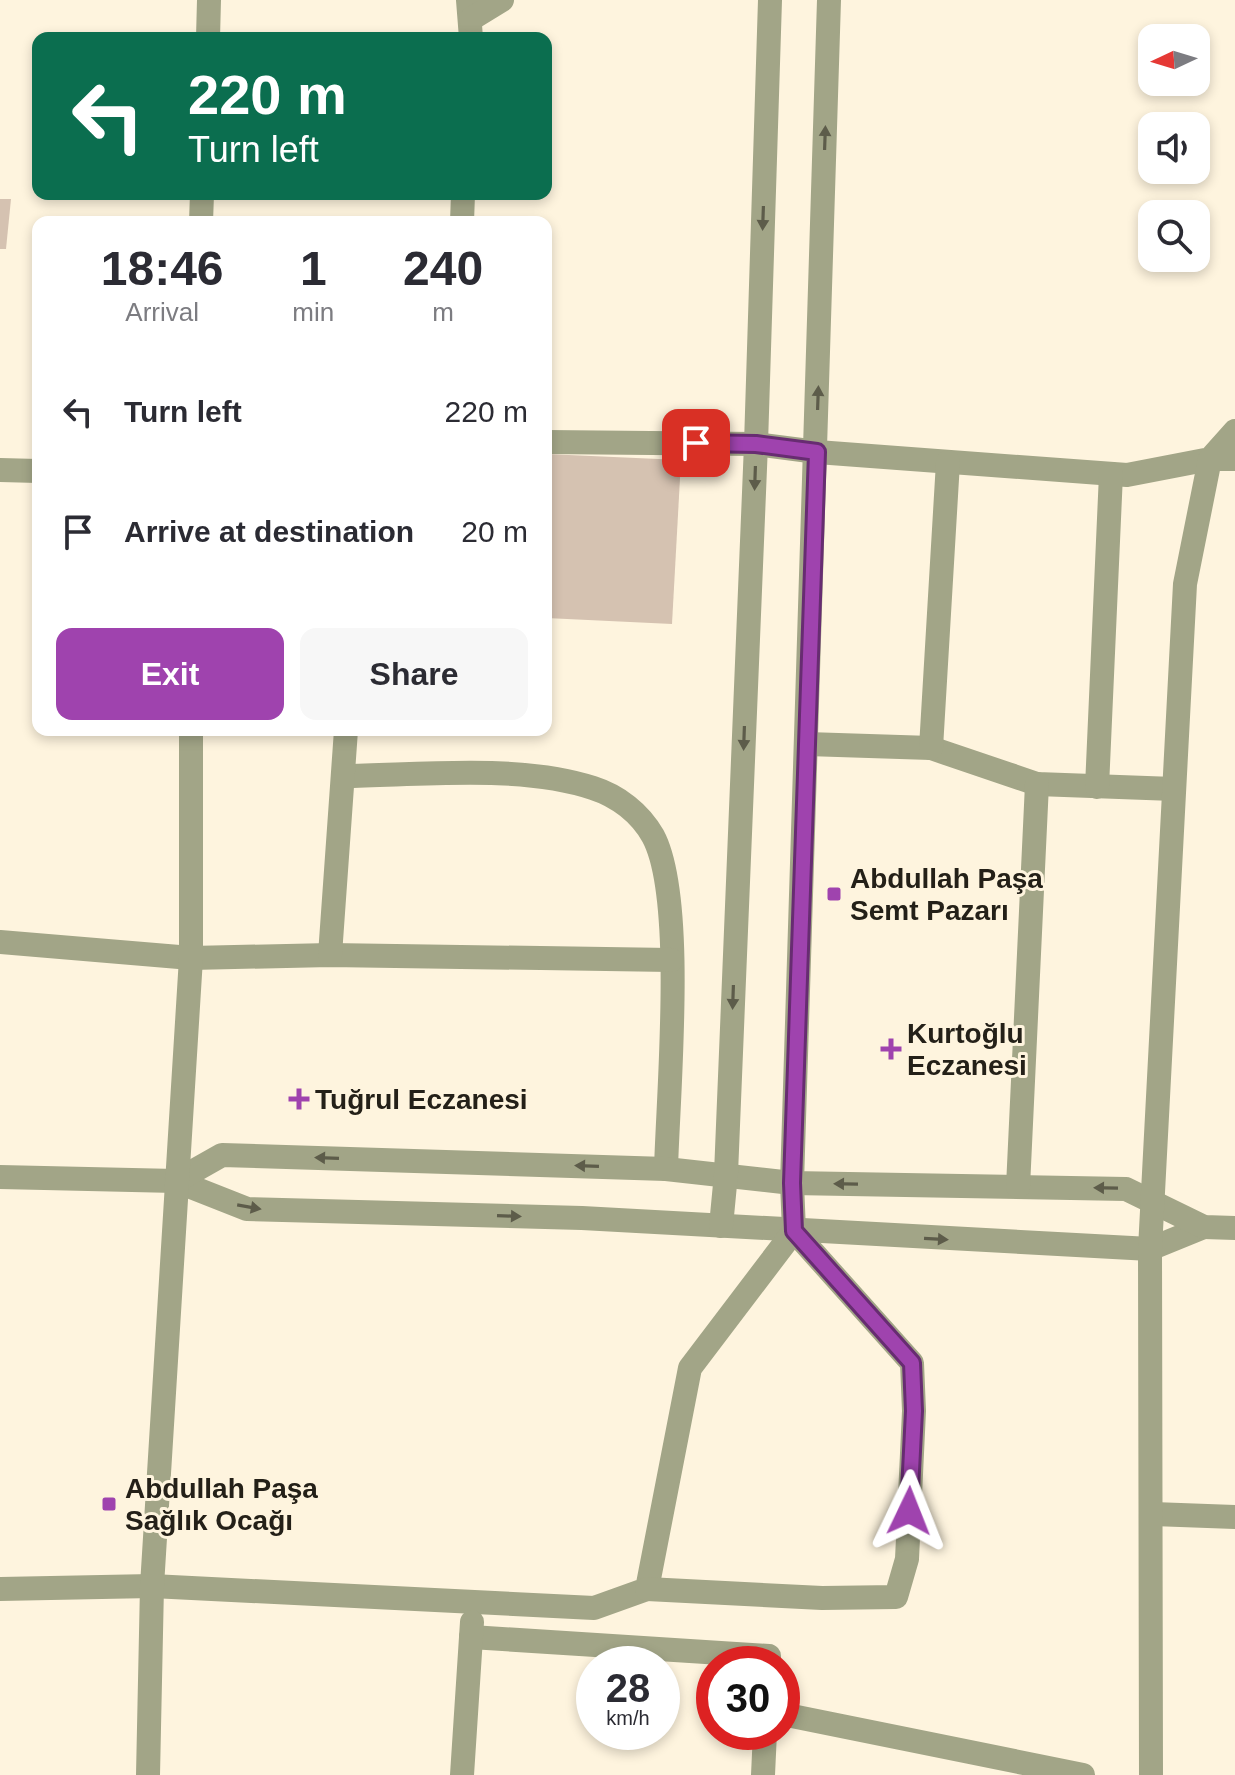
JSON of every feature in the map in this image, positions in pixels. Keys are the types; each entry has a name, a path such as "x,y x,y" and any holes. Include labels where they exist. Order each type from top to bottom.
{"street":[{"path":"208,32 209,0"},
{"path":"470,19 502,0"},
{"path":"721,1226 726,1174 756,444 770,0"},
{"path":"0,1589 152,1586 473,1605 594,1608 647,1589 822,1598 896,1597 907,1559 914,1411 912,1363 794,1231 792,1183 829,0"},
{"path":"1151,1775 1153,1514 1150,1249 1185,584 1210,459 1235,431"},
{"path":"552,442 756,444 817,452 1127,475 1210,459 1235,459"},
{"path":"931,748 948,462"},
{"path":"0,470 32,471"},
{"path":"1097,787 1111,474"},
{"path":"148,1775 152,1586 191,958 191,736"},
{"path":"330,955 346,736"},
{"path":"807,744 931,748 1037,784 1174,789"},
{"path":"344,776 510,775 551,778 595,788 634,810 654,838 667,886 671,960 666,1169"},
{"path":"1018,1187 1037,784"},
{"path":"0,942 191,958 330,955 671,960"},
{"path":"176,1181 222,1155 666,1169 792,1183 1126,1189 1204,1227"},
{"path":"0,1177 176,1181 247,1209 582,1218 1150,1249 1204,1227 1235,1228"},
{"path":"647,1589 690,1368 794,1231"},
{"path":"1153,1514 1235,1517"},
{"path":"462,1775 473,1605"},
{"path":"471,1637 696,1651"},
{"path":"800,1718 1011,1767 1083,1775"},
{"path":"763,1775 764,1750"}],"building":[{"path":"0,199 11,199 6,249 0,249"},
{"path":"552,454 681,460 672,624 552,618"}],"place":[{"name":"Abdullah Paşa Semt Pazarı","path":"834,894"},
{"name":"Kurtoğlu Eczanesi","path":"891,1049"},
{"name":"Tuğrul Eczanesi","path":"299,1099"},
{"name":"Abdullah Paşa Sağlık Ocağı","path":"109,1504"}],"route":[{"path":"696,443 756,444 817,452 792,1183 794,1231 912,1363 914,1411 909,1511"}]}
